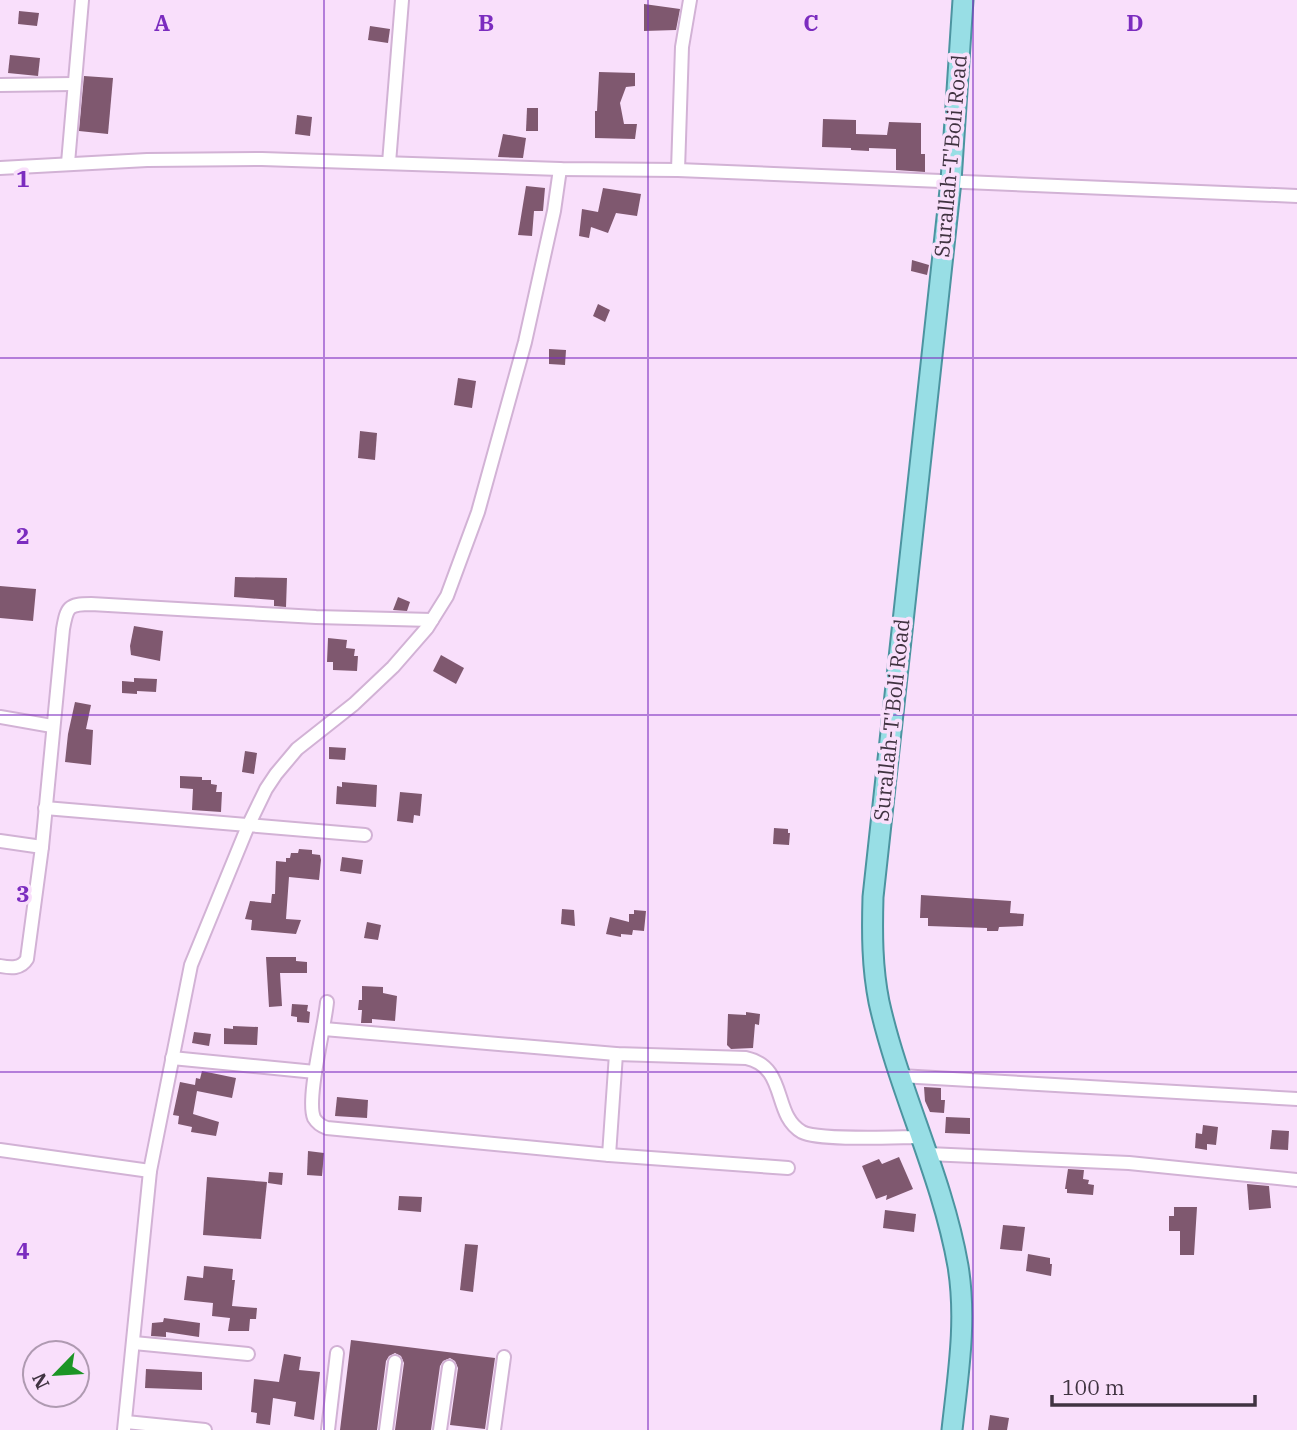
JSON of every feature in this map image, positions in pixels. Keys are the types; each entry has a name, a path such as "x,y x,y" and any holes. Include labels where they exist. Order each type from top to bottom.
{"main road":[{"name":"Surallah-T'Boli Road","path":"952,1430 963,1318 955,1255 944,1207 900,1076 879,1002 871,949 873,897 951,181 963,0"}],"street":[{"path":"68,163 82,0"},
{"path":"389,163 402,0"},
{"path":"678,170 682,47 690,0"},
{"path":"0,85 73,84"},
{"path":"0,168 68,163 262,159 560,169 678,170 1297,197"},
{"path":"205,1430 125,1426 150,1171 191,965 248,825 266,789 292,755 354,704 393,667 432,620 447,596 478,512 525,342 554,211 560,169"},
{"path":"0,966 22,966 27,959 42,847 63,629 66,614 74,604 316,617 432,620"},
{"path":"0,717 52,726"},
{"path":"45,808 365,835"},
{"path":"0,841 42,847"},
{"path":"327,1002 315,1072 312,1111 317,1122 327,1128 609,1155 788,1168"},
{"path":"324,1029 616,1054 755,1060 768,1069 788,1116 794,1125 805,1133 1297,1180"},
{"path":"609,1155 616,1054"},
{"path":"172,1058 315,1072"},
{"path":"900,1076 1297,1099"},
{"path":"0,1150 150,1171"},
{"path":"134,1343 248,1354"},
{"path":"328,1430 337,1353"},
{"path":"494,1430 504,1357"},
{"path":"386,1430 395,1363"},
{"path":"440,1430 449,1367"}],"building":[{"path":"644,4 680,9 676,30 644,31"},
{"path":"19,11 39,13 37,26 18,24"},
{"path":"370,26 390,29 388,43 368,40"},
{"path":"10,55 40,58 38,76 8,73"},
{"path":"599,72 635,73 635,86 626,87 620,103 624,124 637,124 635,139 595,138"},
{"path":"84,76 113,78 108,134 79,131"},
{"path":"527,108 538,108 538,131 526,131"},
{"path":"297,115 312,117 310,136 295,134"},
{"path":"823,119 856,120 856,134 887,135 889,122 921,123 921,154 925,154 925,172 896,170 896,149 869,148 869,151 822,147"},
{"path":"503,134 526,138 523,158 498,157"},
{"path":"526,186 545,188 543,211 534,211 532,236 518,235"},
{"path":"603,188 641,194 637,216 616,213 608,233 591,227 589,238 579,236 582,209 598,212"},
{"path":"912,260 929,265 927,275 911,271"},
{"path":"598,304 610,310 605,322 593,316"},
{"path":"549,349 566,350 565,365 549,364"},
{"path":"458,378 476,381 472,408 454,405"},
{"path":"360,431 377,433 375,460 358,458"},
{"path":"235,577 287,578 286,607 274,606 274,600 234,597"},
{"path":"0,586 36,589 33,621 0,618"},
{"path":"398,597 410,602 407,611 393,610"},
{"path":"134,626 163,631 160,661 131,655"},
{"path":"328,638 347,640 346,648 355,649 354,656 358,656 357,671 333,670 333,662 327,662"},
{"path":"441,655 464,668 456,684 433,671"},
{"path":"134,678 157,679 156,692 122,693 122,681 134,682"},
{"path":"75,702 91,705 86,729 93,730 91,765 65,762"},
{"path":"329,747 346,748 345,760 329,759"},
{"path":"245,751 257,753 254,774 242,772"},
{"path":"180,776 202,777 202,780 211,780 211,784 217,785 216,792 222,792 221,812 192,810 193,789 180,788"},
{"path":"342,782 377,785 376,807 336,804 337,786 342,787"},
{"path":"400,792 422,794 420,816 414,815 413,823 397,821"},
{"path":"774,828 788,829 789,845 773,844"},
{"path":"299,849 312,850 312,854 320,855 321,860 319,880 289,877 286,919 301,920 296,934 251,930 252,920 245,919 250,901 271,903 272,894 275,894 276,861 286,862 291,853 298,853"},
{"path":"342,857 363,860 361,874 340,871"},
{"path":"921,895 1011,901 1010,913 1024,914 1023,926 999,927 998,931 987,931 987,928 928,926 928,918 920,918"},
{"path":"562,909 574,910 575,926 561,924"},
{"path":"634,910 646,911 644,931 633,930 632,935 621,934 621,937 606,934 610,917 629,922 629,914 634,914"},
{"path":"367,922 381,925 378,940 364,938"},
{"path":"266,957 296,957 296,961 307,962 307,973 280,973 282,1006 269,1007"},
{"path":"362,986 383,987 383,993 397,996 395,1021 372,1019 372,1023 361,1023 362,1010 358,1010 359,1000 362,1000"},
{"path":"292,1004 308,1005 309,1023 297,1022 297,1017 291,1016"},
{"path":"746,1012 760,1014 759,1025 755,1024 753,1048 731,1049 727,1045 728,1014 746,1015"},
{"path":"233,1026 258,1027 257,1045 224,1044 224,1028 233,1029"},
{"path":"194,1032 211,1034 209,1046 192,1043"},
{"path":"202,1071 236,1078 232,1098 197,1091 193,1114 219,1122 216,1136 191,1132 192,1127 178,1124 179,1116 173,1115 180,1082 195,1085 196,1078 200,1079"},
{"path":"924,1087 941,1088 941,1100 945,1100 944,1113 930,1112 925,1101"},
{"path":"337,1097 368,1100 367,1118 335,1116"},
{"path":"946,1117 970,1118 970,1134 945,1133"},
{"path":"1203,1125 1218,1127 1216,1145 1207,1144 1207,1150 1195,1148 1196,1133 1202,1134"},
{"path":"1272,1130 1289,1131 1288,1150 1270,1149"},
{"path":"308,1151 324,1153 322,1176 307,1175"},
{"path":"899,1157 913,1189 886,1200 887,1195 876,1199 862,1166 879,1159 882,1164"},
{"path":"1068,1169 1084,1170 1083,1179 1094,1185 1093,1195 1067,1193 1065,1189"},
{"path":"269,1172 283,1173 282,1185 268,1183"},
{"path":"207,1177 267,1182 261,1239 203,1235"},
{"path":"1247,1184 1269,1186 1271,1208 1249,1210"},
{"path":"399,1196 422,1197 421,1212 398,1210"},
{"path":"1174,1207 1197,1207 1194,1255 1180,1255 1180,1231 1169,1231 1169,1216 1174,1216"},
{"path":"885,1210 916,1214 914,1232 883,1228"},
{"path":"1003,1225 1025,1227 1022,1251 1000,1249"},
{"path":"465,1244 478,1245 473,1292 460,1290"},
{"path":"1028,1254 1050,1258 1051,1276 1026,1271"},
{"path":"204,1266 233,1269 232,1280 235,1280 232,1306 257,1308 256,1319 250,1319 249,1331 228,1331 230,1318 212,1316 213,1303 184,1300 187,1276 203,1278"},
{"path":"164,1318 200,1323 199,1337 166,1332 166,1337 151,1336 152,1323 163,1322"},
{"path":"351,1340 495,1358 485,1429 450,1425 458,1368 450,1358 440,1366 431,1430 395,1430 404,1363 401,1356 395,1353 386,1361 377,1430 340,1430"},
{"path":"284,1354 301,1357 299,1370 320,1372 314,1420 294,1416 296,1402 273,1398 270,1425 256,1423 257,1413 251,1412 254,1379 279,1382"},
{"path":"146,1369 202,1372 202,1390 145,1388"},
{"path":"990,1415 1009,1418 1007,1430 988,1430"}]}
